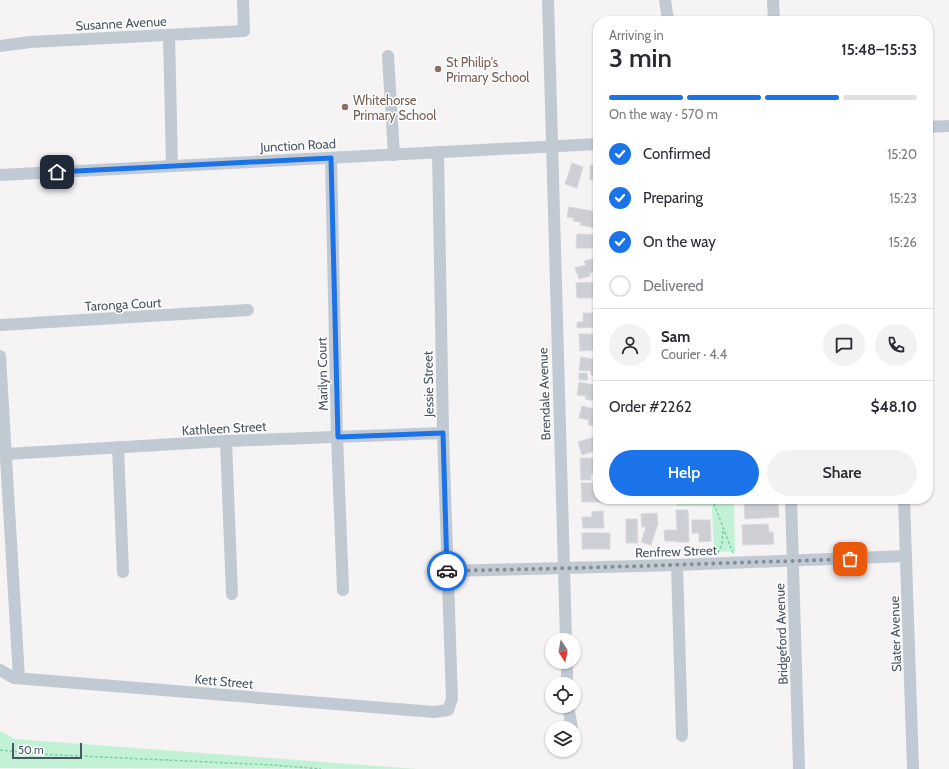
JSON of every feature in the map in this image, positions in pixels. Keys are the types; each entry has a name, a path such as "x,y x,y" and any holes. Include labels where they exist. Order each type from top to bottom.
{"street":[{"name":"Susanne Avenue","path":"0,46 30,42 244,31 243,0"},
{"name":"Brendale Avenue","path":"548,0 566,633"},
{"path":"665,0 667,16"},
{"path":"773,0 774,16"},
{"path":"169,35 172,166"},
{"path":"388,56 394,155"},
{"path":"933,127 949,126"},
{"name":"Junction Road","path":"0,175 593,144"},
{"name":"Jessie Street","path":"438,152 443,433 452,699 448,710"},
{"name":"Marilyn Court","path":"331,158 343,590"},
{"name":"Taronga Court","path":"0,325 248,310"},
{"path":"0,356 19,678"},
{"name":"Kathleen Street","path":"6,454 226,441 443,433"},
{"path":"226,441 232,594"},
{"path":"118,447 123,572"},
{"name":"Bridgeford Avenue","path":"791,504 799,769"},
{"name":"Slater Avenue","path":"904,504 913,769"},
{"name":"Renfrew Street","path":"448,571 564,569 906,556"},
{"path":"677,565 682,736"},
{"name":"Kett Street","path":"0,670 14,678 434,712 448,710"}],"path":[{"path":"714,504 737,563"},
{"path":"712,564 722,544 723,526"},
{"path":"0,750 37,754 273,765 321,769"}],"green space":[{"path":"677,504 734,504 735,551 714,552 712,506 677,506"},
{"path":"0,731 15,739 417,769 0,768"}],"building":[{"path":"572,163 583,167 577,188 565,184"},
{"path":"590,165 593,165 593,180 590,180"},
{"path":"569,207 593,211 593,227 580,225 581,222 573,221 574,218 567,217"},
{"path":"577,234 593,235 593,248 576,248"},
{"path":"593,259 593,272 590,273 590,276 579,279 575,268 586,265 584,261"},
{"path":"593,282 593,298 577,298 576,283"},
{"path":"583,313 593,313 593,327 577,328 577,322 583,322"},
{"path":"579,334 593,334 593,350 580,351"},
{"path":"581,357 593,359 593,375 591,375 591,371 579,370"},
{"path":"579,373 587,373 588,380 579,380"},
{"path":"579,382 593,385 593,401 585,399 586,396 577,395"},
{"path":"582,406 593,409 593,426 588,425 589,420 579,418"},
{"path":"593,438 593,452 582,455 578,442"},
{"path":"580,458 593,458 593,474 591,474 591,480 581,480"},
{"path":"581,483 593,483 593,502 582,502"},
{"path":"744,504 778,504 779,517 745,519"},
{"path":"676,510 688,510 689,542 665,541 664,530 677,530"},
{"path":"603,511 604,528 583,528 582,517 592,517 592,512"},
{"path":"657,513 658,523 651,545 641,542 646,527 642,527 641,514"},
{"path":"626,519 637,519 638,543 626,543"},
{"path":"692,520 710,520 711,541 699,542 699,533 692,533"},
{"path":"768,524 769,532 773,532 774,544 743,545 742,525"},
{"path":"582,533 610,533 610,549 582,549"}],"way so far":[{"path":"447,571 850,559"}],"place":[{"name":"St Philip's Primary School","path":"438,69"},
{"name":"Whitehorse Primary School","path":"345,107"}],"route":[{"path":"57,172 331,158 338,437 443,433 447,571"}]}
